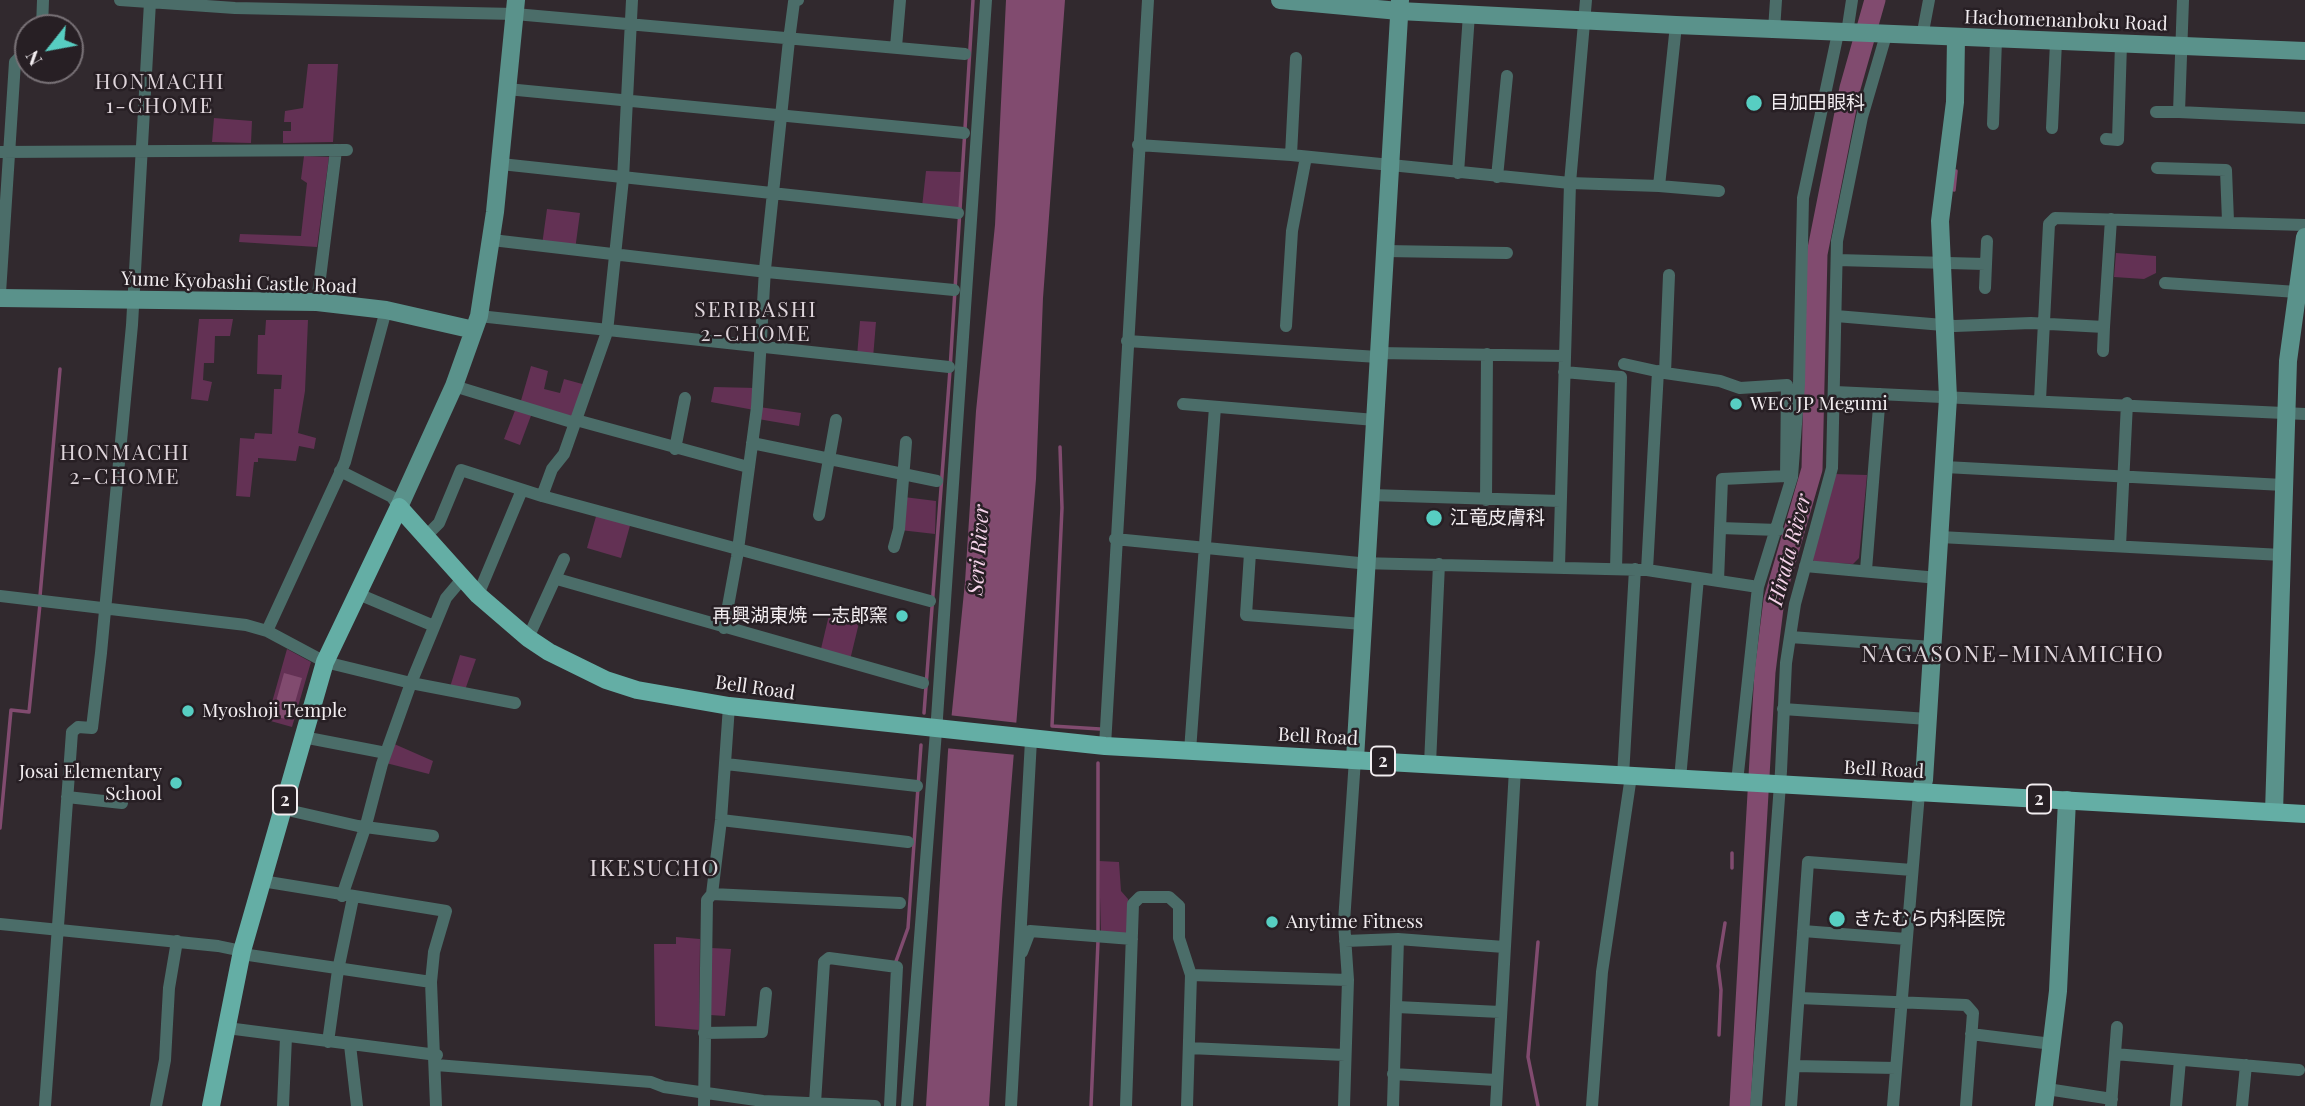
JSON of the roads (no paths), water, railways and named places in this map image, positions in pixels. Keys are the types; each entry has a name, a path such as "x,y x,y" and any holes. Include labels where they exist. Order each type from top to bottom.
{"main road":[{"name":"Bell Road","path":"399,507 462,579 528,638 572,664 616,683 646,692 729,706 1105,746 2305,814"},
{"name":"2","path":"211,1106 242,953 325,662 399,507"}],"street":[{"path":"120,0 516,7 630,24 965,54"},
{"path":"542,496 552,470 564,454 607,331 623,179 632,0"},
{"path":"723,628 738,547 752,443 780,117 794,2 797,0"},
{"path":"896,47 900,0"},
{"path":"907,1106 940,730 986,0"},
{"path":"1105,746 1126,341 1148,0"},
{"name":"Hachomenanboku Road","path":"1280,0 1399,5 1469,15 1922,37 2305,51"},
{"path":"1559,566 1570,184 1586,0"},
{"path":"1774,30 1776,0"},
{"path":"1741,783 1758,587 1778,530 1792,477 1800,384 1803,198 1846,33 1852,0"},
{"path":"1922,37 1929,0"},
{"path":"2179,112 2183,0"},
{"path":"45,1106 72,732 78,727 92,728 105,609 133,299 150,2"},
{"path":"1344,1106 1348,980 1345,941 1351,782 1355,759 1399,5"},
{"path":"399,507 454,386 477,323 492,240 516,7"},
{"path":"1458,173 1469,15"},
{"path":"1659,186 1676,25"},
{"path":"1756,1106 1776,785 1790,636 1805,566 1832,468 1837,260 1850,171 1883,35"},
{"path":"1893,1106 1919,793 1924,780 1945,467 1948,398 1940,221 1955,102 1956,38"},
{"path":"1993,124 1996,40"},
{"path":"2052,128 2056,42"},
{"path":"2106,139 2118,140 2121,44"},
{"path":"1291,155 1296,58"},
{"path":"0,296 5,152 14,71"},
{"path":"1497,177 1507,76"},
{"path":"507,89 964,133"},
{"path":"2156,111 2305,118"},
{"path":"1138,145 1291,155 1570,184 1659,186 1719,191"},
{"path":"5,152 341,150 317,302"},
{"path":"1287,326 1292,231 1306,157"},
{"path":"501,164 958,213"},
{"path":"2157,168 2226,170 2229,173 2228,221"},
{"path":"2040,400 2049,224 2055,218 2305,225"},
{"path":"2103,351 2111,219"},
{"path":"2274,812 2288,361 2305,237"},
{"path":"492,240 616,256 954,290"},
{"path":"1985,288 1987,241"},
{"path":"1385,251 1507,253"},
{"path":"1837,260 1985,264"},
{"path":"1592,1106 1602,972 1627,776 1641,570 1670,275"},
{"path":"2165,283 2297,292"},
{"name":"Yume Kyobashi Castle Road","path":"0,296 317,302 477,323"},
{"path":"267,631 340,471 386,310"},
{"path":"1836,316 1944,325 2043,324 2105,327"},
{"path":"477,323 607,331 948,367"},
{"path":"1126,341 1378,355 1565,356"},
{"path":"1486,500 1487,354"},
{"path":"1624,364 1720,381 1740,388 1787,384 1786,477 1722,479 1718,581"},
{"path":"1564,372 1621,377 1616,569"},
{"path":"454,386 748,467"},
{"path":"1835,392 2127,403 2286,415 2305,414"},
{"path":"1866,570 1880,394"},
{"path":"675,449 685,398"},
{"path":"2120,546 2127,403"},
{"path":"1184,404 1375,420"},
{"path":"1190,751 1215,407"},
{"path":"819,515 836,420"},
{"path":"894,547 906,442"},
{"path":"752,443 937,481"},
{"path":"1945,467 2283,485"},
{"path":"425,537 439,523 461,470 542,496 930,601"},
{"path":"340,471 392,497 399,507"},
{"path":"478,595 522,490"},
{"path":"1371,495 1560,501"},
{"path":"1720,528 1778,530"},
{"path":"1940,537 2282,555"},
{"path":"1115,540 1366,562 1641,570 1758,587"},
{"path":"1250,553 1246,615 1363,624"},
{"path":"528,638 564,559"},
{"path":"1430,764 1439,564"},
{"path":"1805,566 1938,578"},
{"path":"1680,779 1698,578"},
{"path":"328,1042 347,897 386,753 433,626 446,598 462,579"},
{"path":"557,579 723,628 923,682"},
{"path":"356,593 433,626"},
{"path":"0,596 246,625 267,631 325,662 411,683 515,703"},
{"path":"1790,636 1932,647"},
{"path":"705,1099 708,900 712,894 721,820 726,764 723,760 729,706"},
{"path":"1783,709 1928,719"},
{"path":"303,737 386,753"},
{"path":"1012,1102 1018,1014 1017,964 1026,739"},
{"path":"726,764 917,786"},
{"path":"1496,1106 1514,769"},
{"path":"67,797 122,803"},
{"path":"2067,800 2063,922 2046,1097 2111,1102 2117,1027"},
{"path":"283,809 433,836"},
{"path":"721,820 908,842"},
{"path":"1791,1106 1808,862 1912,870"},
{"path":"262,881 347,897 446,911 434,952 431,982 437,1060 436,1106"},
{"path":"712,894 900,903"},
{"path":"1126,1106 1133,904 1140,897 1169,897 1179,906 1179,938 1191,975 1187,1106"},
{"path":"0,924 177,941 338,970 431,982"},
{"path":"1017,964 1030,931 1132,939"},
{"path":"1803,931 1906,939"},
{"path":"1345,941 1398,939 1504,947"},
{"path":"1393,1106 1398,939"},
{"path":"156,1106 165,1060 169,988 177,941"},
{"path":"821,1104 824,962 829,958 894,966 890,1106"},
{"path":"1191,975 1348,980"},
{"path":"704,1034 762,1032 766,993"},
{"path":"1799,998 1966,1005 1973,1013 1966,1106"},
{"path":"1397,1007 1500,1012"},
{"path":"226,1028 437,1060 651,1082 705,1099 875,1106"},
{"path":"1971,1034 2052,1044"},
{"path":"283,1106 286,1037"},
{"path":"350,1045 357,1106"},
{"path":"1189,1048 1345,1055"},
{"path":"2115,1054 2299,1070"},
{"path":"2176,1106 2180,1060"},
{"path":"2242,1106 2246,1065"},
{"path":"1794,1066 1896,1068"},
{"path":"1393,1074 1496,1080"}],"water":[{"name":"Seri River","path":"1006,0 1065,0 1043,298 1036,479 1002,900 989,1106 926,1106 948,751 965,582 976,411 995,225"},
{"path":"284,673 302,678 290,720 272,716"}],"waterway":[{"path":"924,713 950,370 973,0"},
{"name":"Hirata River","path":"1740,1106 1765,672 1774,600 1812,469 1817,254 1850,88 1875,0"},
{"path":"1954,190 1956,171"},
{"path":"40,596 60,369"},
{"path":"1060,447 1062,508 1052,726 1100,729"},
{"path":"0,828 11,710 29,712 40,604"},
{"path":"895,964 908,928 921,745"},
{"path":"1098,763 1098,932"},
{"path":"1732,853 1732,868"},
{"path":"1719,1035 1721,990 1718,966 1725,923"},
{"path":"1091,1106 1098,941"},
{"path":"1538,942 1528,1057 1538,1106"}],"place":[{"name":"目加田眼科","path":"1754,103"},
{"name":"WEC JP Megumi","path":"1736,404"},
{"name":"江竜皮膚科","path":"1434,518"},
{"name":"再興湖東焼 一志郎窯","path":"902,616"},
{"name":"Myoshoji Temple","path":"188,711"},
{"name":"Josai Elementary School","path":"176,783"},
{"name":"きたむら内科医院","path":"1837,919"},
{"name":"Anytime Fitness","path":"1272,922"}],"district":[{"name":"HONMACHI 1-CHOME","path":"160,94"},
{"name":"SERIBASHI 2-CHOME","path":"756,322"},
{"name":"HONMACHI 2-CHOME","path":"125,465"},
{"name":"NAGASONE-MINAMICHO","path":"2013,655"},
{"name":"IKESUCHO","path":"655,869"}]}
